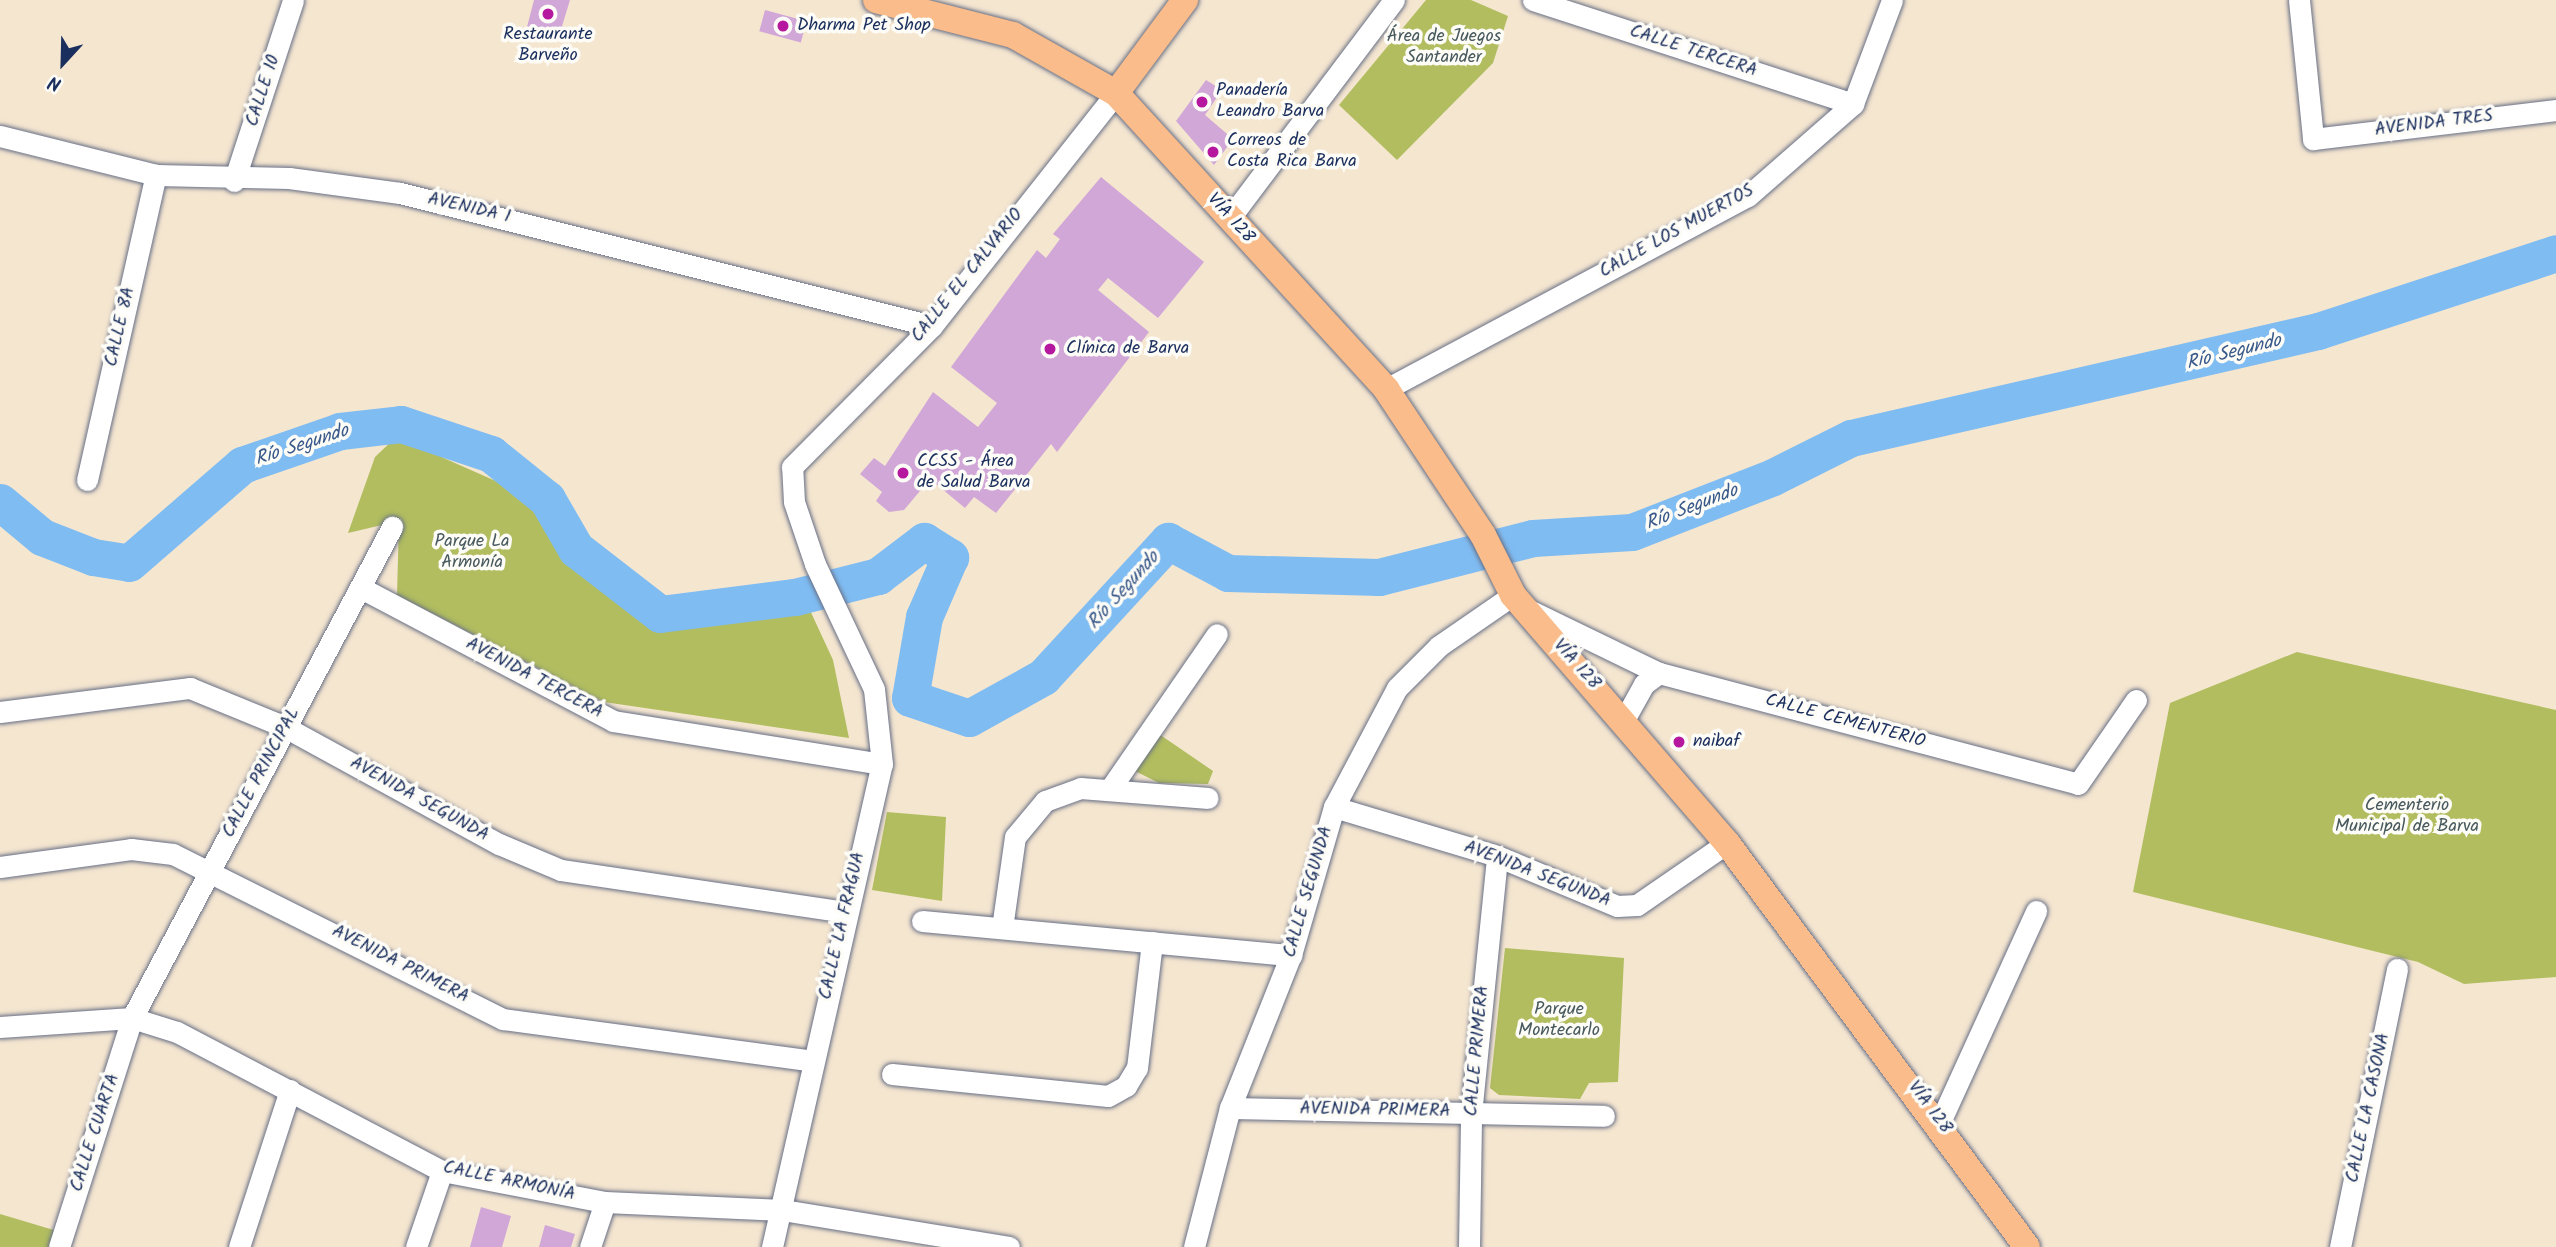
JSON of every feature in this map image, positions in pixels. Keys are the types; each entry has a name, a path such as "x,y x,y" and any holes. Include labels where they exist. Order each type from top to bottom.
{"main road":[{"name":"VÍA 128","path":"876,0 1013,36 1116,93 1386,389 1483,535 1514,594 1727,843 1940,1122 2027,1247"},
{"path":"1116,93 1185,0"}],"street":[{"name":"CALLE 10","path":"234,181 293,0"},
{"path":"1229,219 1394,0"},
{"name":"CALLE TERCERA","path":"1533,0 1853,104"},
{"name":"CALLE LOS MUERTOS","path":"1386,389 1748,196 1853,104 1892,0"},
{"name":"AVENIDA TRES","path":"2299,0 2313,139 2556,110"},
{"name":"CALLE EL CALVARIO","path":"838,611 816,564 794,502 792,467 932,326 1116,93"},
{"name":"AVENIDA 1","path":"0,136 156,175 234,181 289,178 400,193 932,326"},
{"name":"CALLE 8A","path":"87,480 156,175"},
{"name":"CALLE PRINCIPAL","path":"132,1018 285,727 363,589 392,527"},
{"name":"AVENIDA TERCERA","path":"363,589 613,721 882,764"},
{"name":"CALLE CEMENTERIO","path":"1514,594 1659,673 2078,784 2136,700"},
{"name":"CALLE SEGUNDA","path":"1195,1247 1230,1108 1291,955 1334,807 1397,688 1439,646 1514,594"},
{"name":"CALLE LA FRAGUA","path":"772,1247 783,1210 845,912 882,764 874,689 838,611"},
{"path":"1110,789 1217,634"},
{"path":"1624,720 1644,684 1659,673"},
{"name":"AVENIDA SEGUNDA","path":"0,712 190,688 285,727 499,844 561,870 845,912"},
{"path":"1002,928 1007,863 1029,817 1061,793 1110,789 1208,798"},
{"name":"AVENIDA SEGUNDA","path":"1334,807 1497,856 1617,906 1637,905 1727,843"},
{"name":"AVENIDA PRIMERA","path":"0,867 131,849 173,854 212,869 503,1019 812,1061"},
{"name":"CALLE PRIMERA","path":"1469,1247 1471,1114 1497,856"},
{"path":"1940,1122 2036,911"},
{"path":"922,921 1291,955"},
{"path":"892,1074 1108,1096 1126,1086 1137,1068 1152,942"},
{"name":"CALLE LA CASONA","path":"2340,1247 2397,969"},
{"name":"CALLE ARMONÍA","path":"0,1027 132,1018 177,1032 442,1171 605,1202 783,1210 1009,1247"},
{"name":"CALLE CUARTA","path":"59,1247 132,1018"},
{"path":"239,1247 290,1090"},
{"name":"AVENIDA PRIMERA","path":"1230,1108 1604,1115"},
{"path":"416,1247 442,1171"},
{"path":"590,1247 605,1202"}],"green space":[{"name":"Área de Juegos Santander","path":"1426,0 1471,0 1508,16 1493,63 1397,160 1339,105"},
{"name":"Parque La Armonía","path":"396,437 498,482 538,512 565,557 651,627 808,606 833,660 849,738 604,702 397,595 399,521 348,533 375,457"},
{"name":"Cementerio Municipal de Barva","path":"2297,652 2556,710 2556,977 2464,984 2418,962 2133,892 2170,703"},
{"path":"1156,732 1213,771 1208,784 1159,783 1135,771"},
{"path":"887,812 946,817 942,901 872,890"},
{"name":"Parque Montecarlo","path":"1505,948 1624,958 1618,1082 1589,1083 1580,1099 1499,1095 1490,1088"},
{"path":"0,1214 57,1231 52,1247 0,1247"}],"building":[{"name":"Restaurante Barveño","path":"534,0 570,0 559,36 527,27"},
{"name":"Dharma Pet Shop","path":"765,10 807,21 801,42 759,31"},
{"path":"1206,80 1222,90 1205,115 1233,139 1214,165 1176,121"},
{"name":"Clínica de Barva","path":"1101,177 1204,262 1158,318 1108,278 1098,290 1149,332 1057,452 1051,444 996,513 974,497 965,508 930,479 904,510 889,512 876,501 882,492 860,474 874,458 885,466 933,392 978,427 997,403 951,367 1037,250 1046,258 1060,239 1053,234"},
{"path":"481,1207 511,1216 502,1247 470,1247"},
{"path":"545,1225 575,1234 571,1247 539,1247"}],"waterway":[{"name":"Río Segundo","path":"0,502 42,537 93,557 129,563 242,465 340,431 401,424 491,454 547,499 576,549 660,614 795,597 878,576 924,541 950,557 924,617 910,698 969,718 1043,677 1168,541 1228,573 1379,577 1533,538 1632,532 1773,477 1851,438 2318,331 2556,253"}],"place":[{"name":"Restaurante Barveño","path":"548,14"},
{"name":"Dharma Pet Shop","path":"783,26"},
{"name":"Panadería Leandro Barva","path":"1202,102"},
{"name":"Correos de Costa Rica Barva","path":"1213,152"},
{"name":"Clínica de Barva","path":"1050,349"},
{"name":"CCSS - Área de Salud Barva","path":"903,473"},
{"name":"naibaf","path":"1679,742"}]}
